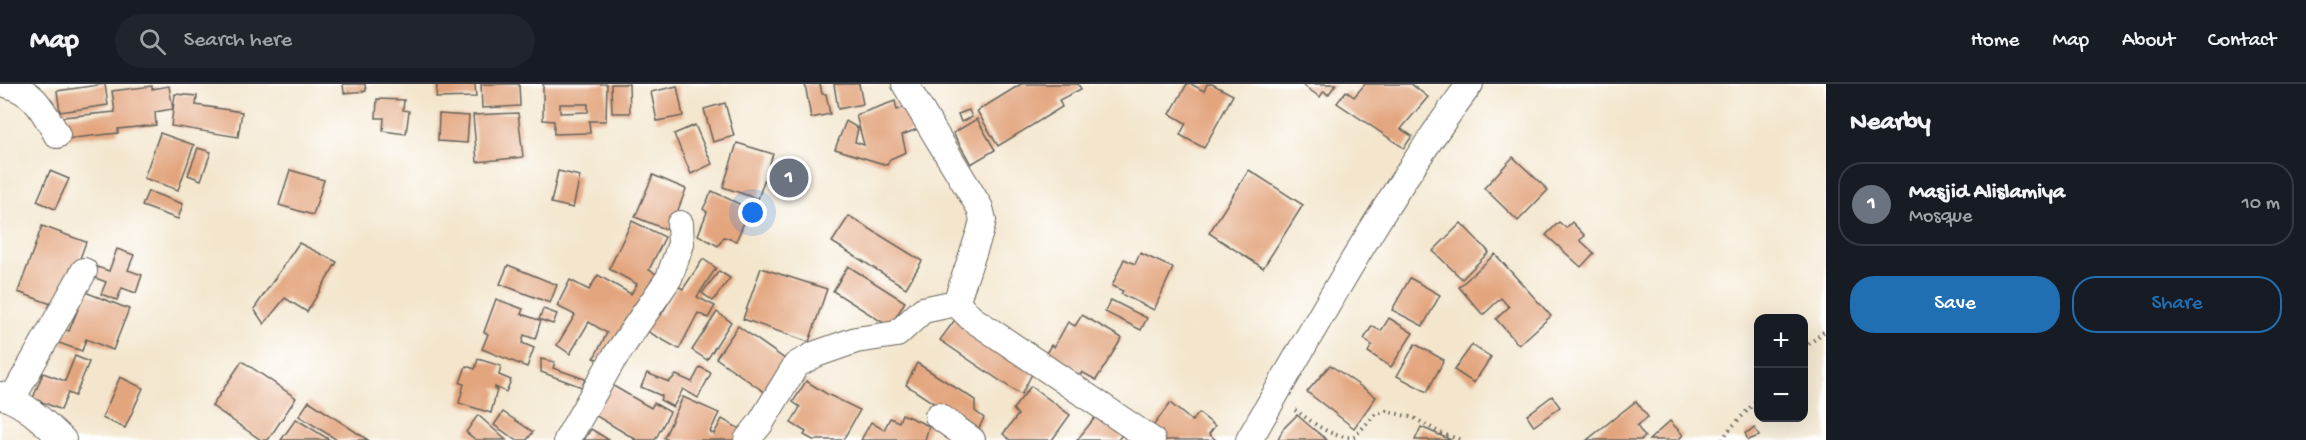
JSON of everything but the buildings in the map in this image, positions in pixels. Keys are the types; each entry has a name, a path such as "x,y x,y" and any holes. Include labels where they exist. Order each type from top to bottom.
{"street":[{"path":"6,84 22,89 38,102 57,135"},
{"path":"905,84 980,208 983,220 956,303"},
{"path":"1250,440 1325,309 1415,162 1470,84"},
{"path":"567,440 612,361 669,278 681,244 680,224"},
{"path":"63,440 32,412 6,397 84,271"},
{"path":"956,303 971,318 1138,436"},
{"path":"747,440 760,424 796,365 816,354 856,340 897,334 923,310 956,303"},
{"path":"938,416 972,440"}],"path":[{"path":"1808,344 1826,330"},
{"path":"1275,397 1327,431 1342,438 1354,437 1375,415 1386,411 1414,417 1440,433 1461,440"},
{"path":"1723,440 1727,432 1754,403"}],"place":[{"name":"Masjid Alislamiya","path":"789,178"}]}
